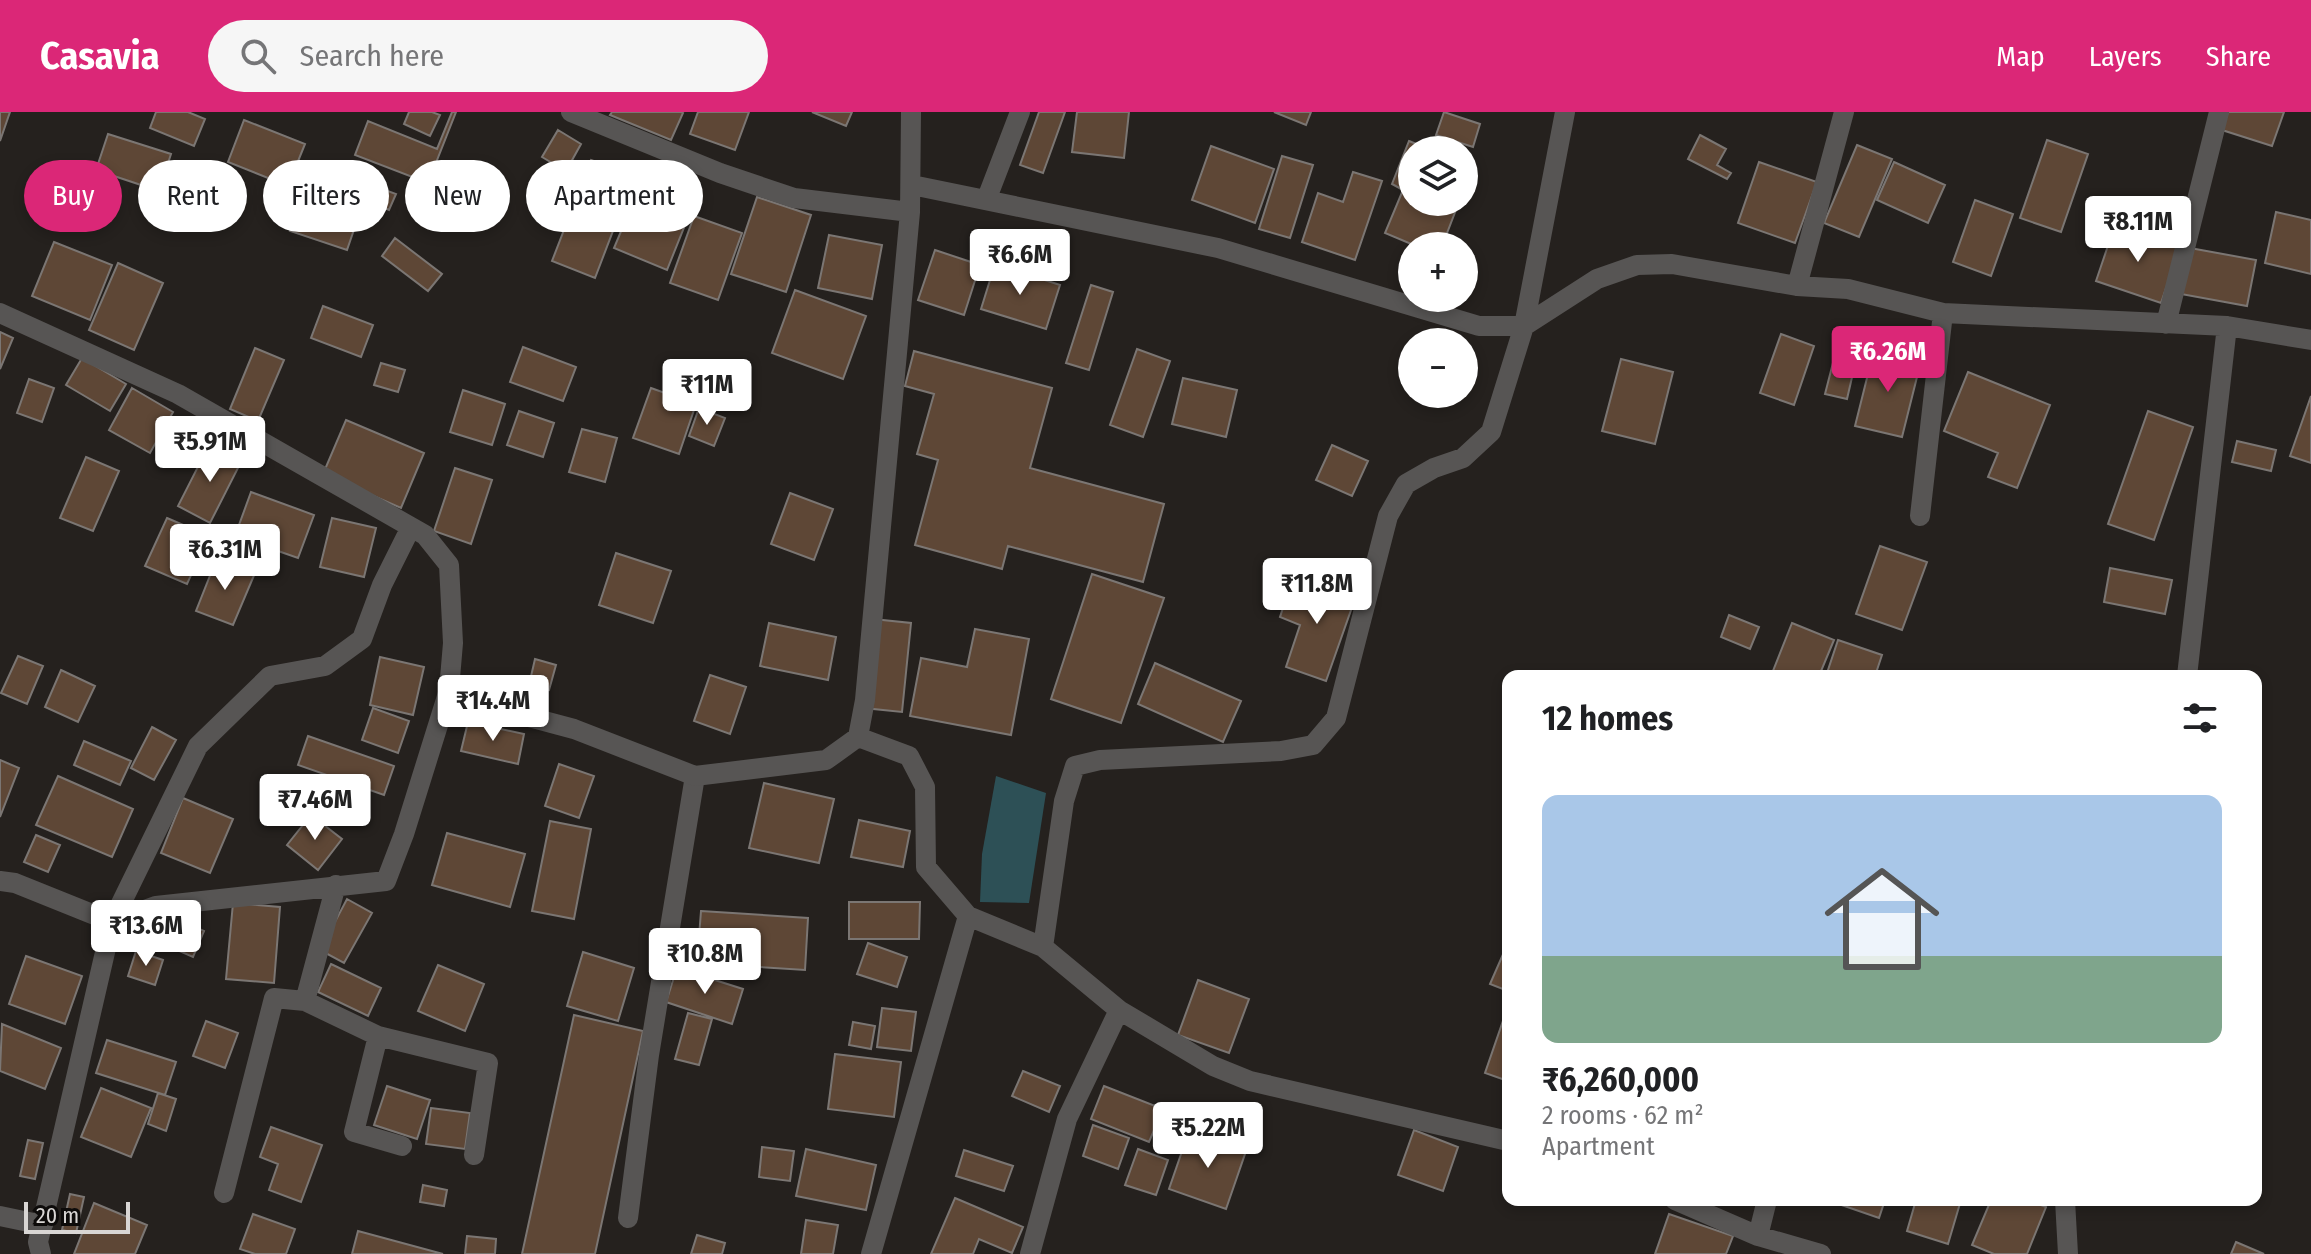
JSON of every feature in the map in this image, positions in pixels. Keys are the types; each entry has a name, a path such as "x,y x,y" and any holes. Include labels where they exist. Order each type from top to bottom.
{"street":[{"path":"571,112 720,173 794,198 910,212"},
{"path":"449,690 503,710 574,729 695,776 826,760 858,737 865,700 910,212 911,112"},
{"path":"987,198 1020,112"},
{"path":"1043,947 1064,801 1075,766 1100,760 1281,751 1313,745 1336,718 1388,516 1406,484 1434,468 1463,458 1491,432 1524,326 1565,112"},
{"path":"1797,286 1844,112"},
{"path":"2166,324 2219,112"},
{"path":"912,185 1218,248 1479,326 1524,326 1597,279 1637,265 1672,264 1797,286 1848,289 1943,313 2227,326 2311,340"},
{"path":"0,313 178,394 425,535 449,565 453,643 449,690 386,881 156,906 112,922 15,883 0,881"},
{"path":"1920,516 1943,313"},
{"path":"2188,670 2227,326"},
{"path":"41,1254 38,1242 112,922 198,746 270,676 325,666 362,639 382,585 411,527"},
{"path":"858,737 909,756 925,787 926,867 968,916 1043,947 1119,1010 1213,1066 1250,1081 1502,1140"},
{"path":"628,1218 649,1055 695,776"},
{"path":"305,1001 336,885"},
{"path":"871,1254 968,916"},
{"path":"224,1193 274,998 305,1001 378,1036 488,1063 474,1155"},
{"path":"1030,1254 1067,1119 1119,1010"},
{"path":"378,1036 354,1132 402,1146"},
{"path":"1689,1206 1758,1236 1821,1254"},
{"path":"1758,1236 1766,1206"},
{"path":"2065,1206 2068,1254"},
{"path":"0,1216 43,1225"}],"water":[{"path":"996,776 1046,793 1029,903 980,902 982,854"}],"building":[{"path":"0,112 10,112 0,141"},
{"path":"156,112 188,112 205,119 194,146 150,128"},
{"path":"409,112 440,115 430,136 404,124"},
{"path":"452,112 456,112 437,160 405,160 405,174 389,168 389,160 368,160 355,155 368,121 437,149"},
{"path":"612,112 683,113 671,140 610,115"},
{"path":"698,112 749,112 735,150 690,134"},
{"path":"812,112 852,112 846,126"},
{"path":"1039,112 1065,112 1043,173 1020,165"},
{"path":"1077,112 1129,112 1124,158 1072,152"},
{"path":"1274,112 1311,112 1306,125"},
{"path":"1444,112 1480,124 1476,136 1436,135"},
{"path":"2228,112 2284,112 2272,146 2222,130"},
{"path":"244,120 305,144 299,160 263,160 263,176 247,170 247,160 229,160"},
{"path":"558,130 581,144 572,160 547,160 542,157"},
{"path":"108,134 171,154 169,160 138,160 138,184 122,179 122,160 99,160"},
{"path":"1700,135 1726,149 1717,165 1731,173 1727,179 1688,159"},
{"path":"2047,140 2088,154 2061,232 2020,218"},
{"path":"1857,145 1892,159 1859,237 1824,223"},
{"path":"1211,146 1274,169 1255,223 1192,200"},
{"path":"1282,156 1313,165 1290,238 1259,229"},
{"path":"1759,162 1817,182 1795,243 1738,223"},
{"path":"1894,162 1945,185 1928,223 1877,200"},
{"path":"1398,169 1398,187 1392,184"},
{"path":"1353,172 1382,181 1355,260 1302,242 1318,193 1343,202"},
{"path":"389,191 396,194 389,210"},
{"path":"757,197 811,215 786,292 731,274"},
{"path":"1975,200 2013,214 1991,276 1953,262"},
{"path":"1398,202 1398,216 1454,216 1447,232 1398,232 1398,238 1385,233"},
{"path":"2276,212 2311,220 2311,274 2265,263"},
{"path":"703,219 742,233 718,300 670,283 688,232 703,232"},
{"path":"2115,225 2180,247 2161,303 2096,281"},
{"path":"293,232 353,232 347,250"},
{"path":"563,232 613,232 595,278 552,261"},
{"path":"621,232 682,232 667,270 614,248"},
{"path":"829,235 882,245 872,299 818,288"},
{"path":"395,238 442,274 428,291 382,256"},
{"path":"54,242 112,265 90,320 32,296"},
{"path":"2190,248 2256,260 2247,306 2181,294"},
{"path":"935,250 980,265 964,315 918,300"},
{"path":"118,263 163,283 134,350 89,330"},
{"path":"995,264 1060,285 1046,329 981,309"},
{"path":"1091,285 1113,292 1089,370 1066,363"},
{"path":"795,290 866,316 843,379 772,353"},
{"path":"323,306 373,325 361,357 311,338"},
{"path":"0,332 13,338 0,369"},
{"path":"1781,334 1814,346 1794,405 1760,393"},
{"path":"523,347 576,367 563,401 510,382"},
{"path":"255,348 284,360 258,421 230,409"},
{"path":"1137,349 1170,361 1143,437 1110,425"},
{"path":"1874,350 1921,361 1902,437 1855,426"},
{"path":"914,351 1052,388 1030,468 1164,504 1143,582 1008,546 1002,569 915,545 938,460 917,454 934,394 905,386"},
{"path":"1835,355 1856,360 1847,399 1825,394"},
{"path":"82,358 126,384 110,411 66,385"},
{"path":"1621,359 1673,372 1655,444 1602,431"},
{"path":"381,363 405,370 398,392 374,385"},
{"path":"1968,372 2050,405 2017,488 1988,477 1998,453 1944,431"},
{"path":"1183,378 1237,390 1226,437 1172,424"},
{"path":"29,379 54,388 42,422 17,413"},
{"path":"132,388 173,412 150,453 109,430"},
{"path":"651,388 696,404 679,454 633,438"},
{"path":"463,390 505,404 492,445 450,432"},
{"path":"2311,396 2311,463 2290,456"},
{"path":"699,408 725,418 714,446 689,436"},
{"path":"519,411 554,423 543,457 507,445"},
{"path":"2148,411 2193,427 2154,540 2108,524"},
{"path":"346,420 424,453 401,508 323,474"},
{"path":"582,429 617,438 605,482 569,472"},
{"path":"2237,441 2276,450 2271,471 2232,462"},
{"path":"209,445 241,462 210,523 178,506"},
{"path":"1332,445 1368,461 1352,496 1316,480"},
{"path":"86,457 119,471 93,531 60,518"},
{"path":"455,468 492,480 471,544 434,531"},
{"path":"251,492 314,515 298,558 235,536"},
{"path":"790,493 833,509 814,560 771,544"},
{"path":"167,518 209,536 187,584 145,566"},
{"path":"332,518 376,528 364,577 320,567"},
{"path":"1880,546 1927,562 1902,630 1856,614"},
{"path":"616,553 671,571 653,623 599,605"},
{"path":"217,558 255,573 233,625 196,611"},
{"path":"2110,568 2172,580 2165,614 2104,602"},
{"path":"1092,574 1164,598 1121,723 1051,699"},
{"path":"1320,580 1357,593 1326,681 1286,667 1300,625 1280,617 1291,584 1315,592"},
{"path":"1729,615 1759,627 1750,649 1721,637"},
{"path":"873,619 911,623 902,712 864,708"},
{"path":"769,623 836,637 828,680 760,666"},
{"path":"1792,623 1834,640 1822,670 1773,670"},
{"path":"975,629 1029,639 1011,735 910,716 921,658 967,667"},
{"path":"1838,640 1882,655 1877,670 1828,670"},
{"path":"18,656 43,666 27,704 1,693"},
{"path":"380,657 424,667 413,715 370,705"},
{"path":"535,659 556,665 549,690 529,685"},
{"path":"1155,663 1241,701 1223,742 1138,704"},
{"path":"61,670 95,686 78,722 45,707"},
{"path":"710,675 746,687 730,734 694,721"},
{"path":"373,708 409,721 398,753 362,740"},
{"path":"468,722 524,734 518,764 461,751"},
{"path":"152,727 176,740 154,780 131,768"},
{"path":"308,736 394,766 384,795 298,765"},
{"path":"84,741 131,761 120,785 74,765"},
{"path":"0,760 19,768 0,817"},
{"path":"559,764 594,776 579,818 545,806"},
{"path":"58,776 133,809 112,857 36,825"},
{"path":"764,783 834,799 819,863 749,848"},
{"path":"183,798 233,819 210,873 161,853"},
{"path":"311,815 342,839 318,870 287,845"},
{"path":"859,820 910,831 903,867 851,857"},
{"path":"550,821 591,829 574,919 532,911"},
{"path":"447,833 525,854 510,907 432,885"},
{"path":"36,835 60,845 48,872 24,862"},
{"path":"347,899 372,913 344,963 320,950"},
{"path":"849,902 920,902 919,939 849,939"},
{"path":"233,903 280,907 274,983 226,979"},
{"path":"701,911 808,918 805,970 697,963"},
{"path":"165,914 204,931 193,957 154,940"},
{"path":"868,943 907,957 897,987 857,974"},
{"path":"136,951 163,960 155,985 128,976"},
{"path":"583,952 634,968 618,1021 567,1006"},
{"path":"26,956 82,976 65,1024 9,1004"},
{"path":"1502,957 1502,989 1490,984"},
{"path":"331,964 381,988 368,1016 318,992"},
{"path":"438,965 484,984 465,1031 418,1011"},
{"path":"677,968 743,989 732,1024 666,1002"},
{"path":"1198,980 1249,999 1229,1053 1178,1035"},
{"path":"882,1008 916,1012 911,1051 877,1047"},
{"path":"688,1013 712,1019 699,1065 675,1059"},
{"path":"574,1015 643,1031 595,1254 522,1254"},
{"path":"206,1021 238,1033 225,1068 193,1056"},
{"path":"853,1022 875,1026 871,1049 849,1045"},
{"path":"2,1024 61,1048 45,1089 0,1071"},
{"path":"1502,1024 1502,1079 1485,1073"},
{"path":"107,1040 176,1062 165,1095 96,1073"},
{"path":"835,1054 901,1062 894,1117 828,1109"},
{"path":"1023,1071 1060,1086 1049,1112 1012,1096"},
{"path":"387,1086 430,1100 417,1139 374,1125"},
{"path":"1104,1086 1163,1109 1149,1142 1091,1119"},
{"path":"101,1088 151,1108 131,1157 81,1137"},
{"path":"158,1093 176,1099 166,1131 148,1124"},
{"path":"431,1108 470,1113 465,1149 426,1144"},
{"path":"1093,1125 1129,1138 1118,1169 1083,1156"},
{"path":"271,1127 322,1145 301,1202 269,1190 278,1164 260,1157"},
{"path":"1414,1130 1458,1147 1443,1191 1398,1175"},
{"path":"1189,1131 1246,1151 1226,1209 1169,1189"},
{"path":"28,1140 43,1143 35,1179 20,1176"},
{"path":"762,1147 794,1151 790,1181 759,1177"},
{"path":"806,1149 876,1165 866,1210 796,1196"},
{"path":"1138,1149 1168,1160 1156,1195 1125,1185"},
{"path":"964,1150 1013,1166 1004,1191 956,1176"},
{"path":"423,1185 447,1190 444,1206 420,1202"},
{"path":"70,1194 84,1197 76,1233 62,1230"},
{"path":"955,1198 1023,1227 1012,1253 979,1239 973,1254 931,1254"},
{"path":"94,1203 147,1225 135,1254 74,1254"},
{"path":"1844,1206 1883,1206 1879,1218"},
{"path":"1914,1206 1959,1206 1948,1244 1907,1231"},
{"path":"1988,1206 2046,1207 2027,1254 1994,1254 1972,1245"},
{"path":"253,1214 295,1229 286,1254 255,1254 240,1249"},
{"path":"1669,1214 1733,1236 1726,1254 1655,1254"},
{"path":"806,1220 838,1225 833,1254 801,1254"},
{"path":"358,1231 443,1254 352,1254"},
{"path":"697,1235 725,1243 722,1254 691,1254"},
{"path":"467,1236 496,1239 495,1254 465,1254"},
{"path":"2236,1242 2264,1254 2231,1254"}]}
